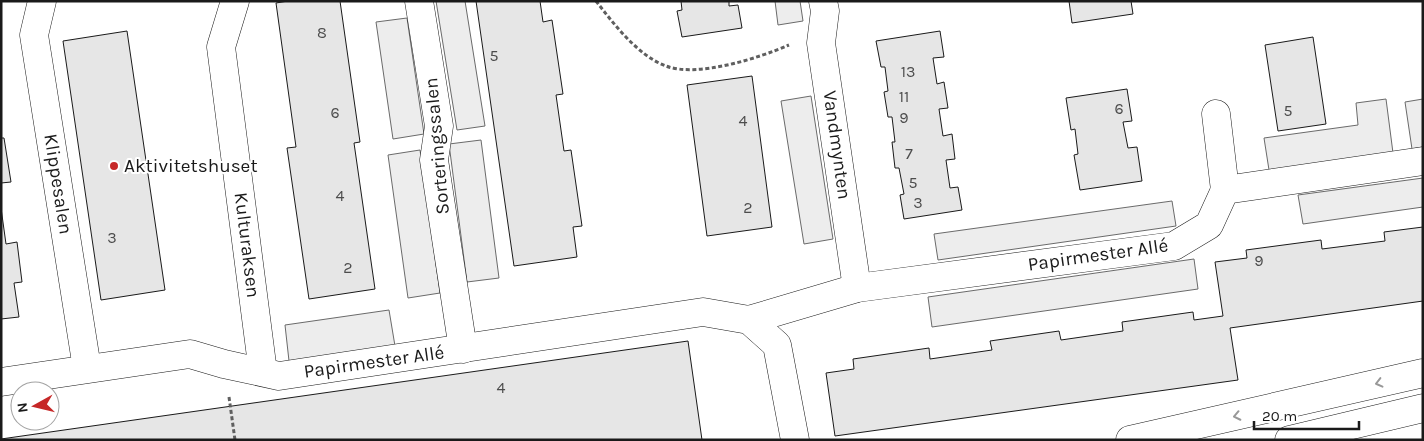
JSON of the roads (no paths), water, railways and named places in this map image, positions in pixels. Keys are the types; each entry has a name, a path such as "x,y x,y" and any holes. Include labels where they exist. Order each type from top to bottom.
{"street":[{"name":"Klippesalen","path":"42,1 34,35 87,368"},
{"name":"Kulturaksen","path":"235,1 221,47 263,372"},
{"name":"Sorteringssalen","path":"418,1 439,126 434,160 463,349"},
{"name":"Vandmynten","path":"823,1 821,43 858,288"},
{"path":"1216,114 1225,190 1423,161"},
{"name":"Papirmester Allé","path":"1,382 190,354 224,364 279,376 703,312 749,320 858,288 1174,246 1209,225 1225,190"},
{"path":"749,320 777,345 795,440"},
{"path":"1130,440 1423,372"},
{"path":"1289,440 1423,408"}],"place":[{"name":"Aktivitetshuset","path":"114,166"}]}
